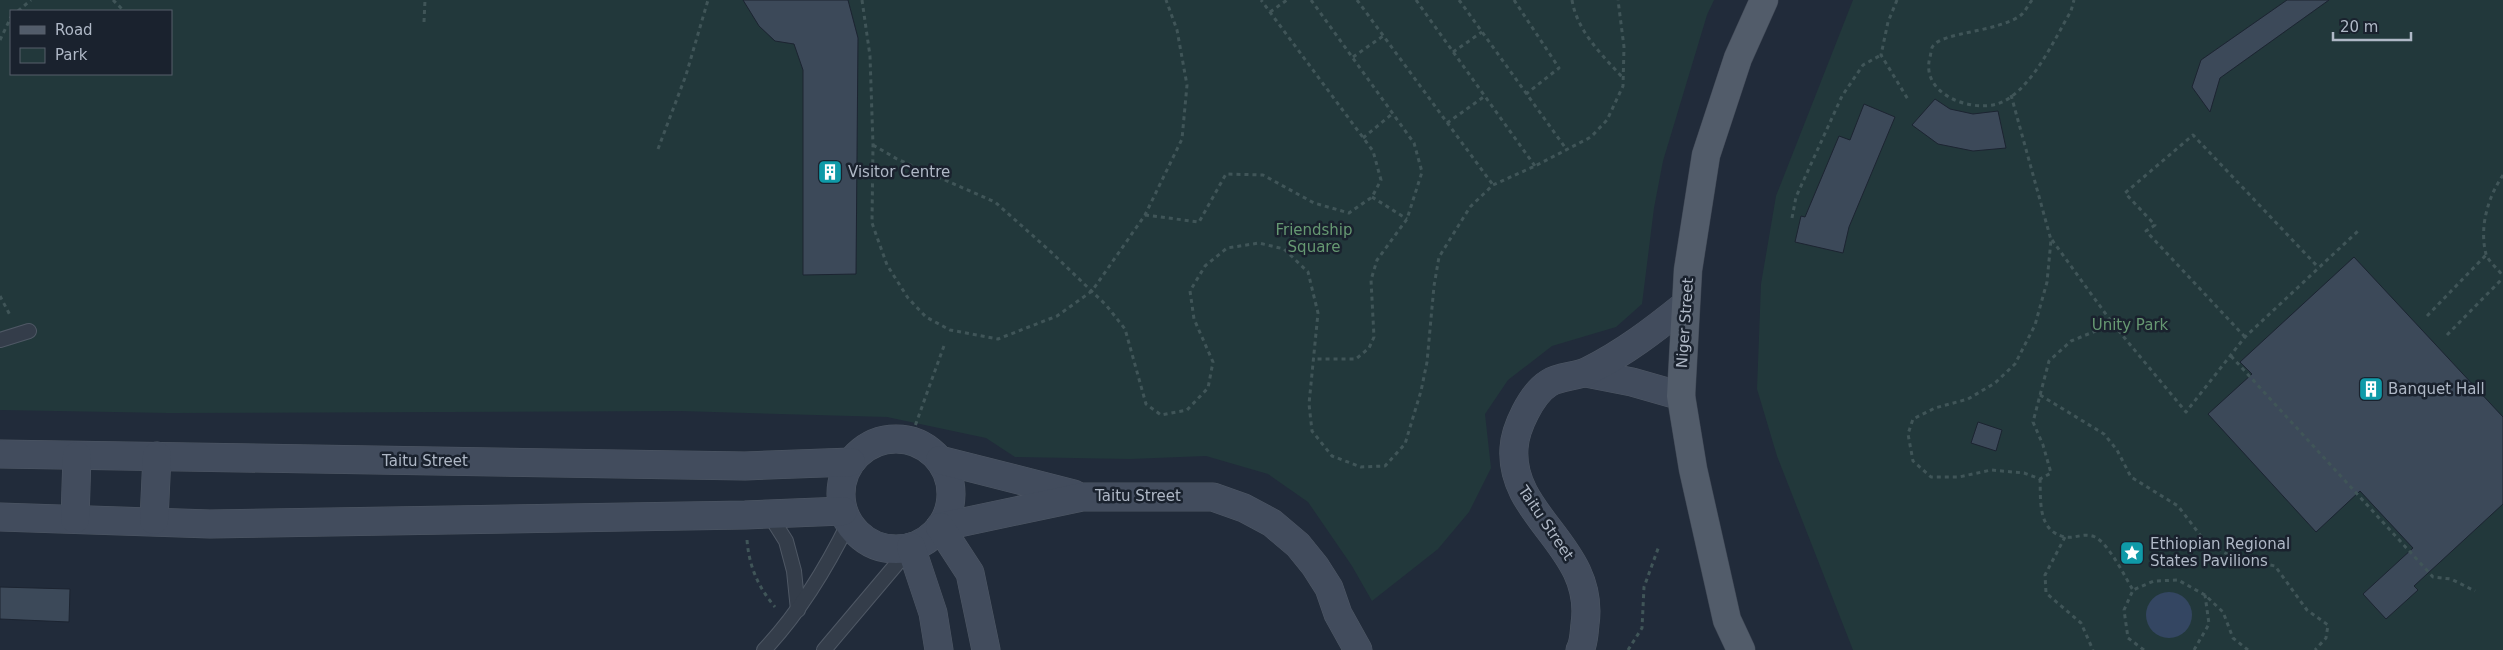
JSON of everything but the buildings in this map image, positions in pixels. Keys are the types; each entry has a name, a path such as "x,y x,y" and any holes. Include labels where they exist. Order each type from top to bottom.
{"main road":[{"name":"Niger Street","path":"1741,650 1727,620 1692,469 1681,396 1685,305 1706,155 1738,58 1764,0"},
{"name":"Taitu Street","path":"1580,650 1587,613 1585,588 1573,561 1532,506 1515,476 1514,447 1521,422 1531,402 1548,383 1586,372 1634,346 1685,305"},
{"path":"1586,372 1632,382 1681,396"},
{"path":"892,439 910,440 927,448 940,460 948,476 952,494 949,511 940,527 927,539 911,547 893,549 876,545 860,535 846,516 841,491 844,475 851,462 860,452 875,442 892,439"},
{"name":"Taitu Street","path":"0,454 157,456 213,459 670,463 745,466 851,462"},
{"path":"75,519 77,456"},
{"path":"154,520 157,456"},
{"path":"940,460 1082,497"},
{"name":"Taitu Street","path":"1082,497 1115,495 1213,497 1244,508 1272,523 1298,545 1315,566 1329,588 1338,614 1358,650"},
{"path":"940,527 1082,497"},
{"path":"0,517 154,520 210,524 757,515 846,516"},
{"path":"940,527 970,573 986,650"},
{"path":"911,547 932,613 939,650"}],"lane":[{"path":"0,340 29,331"},
{"path":"757,515 786,541 794,571 798,610"},
{"path":"764,650 789,623 830,561 846,516"},
{"path":"824,650 911,547"}],"path":[{"path":"19,10 30,0"},
{"path":"114,0 123,10"},
{"path":"424,22 425,0"},
{"path":"658,149 686,75 708,0"},
{"path":"862,0 870,56 873,146 872,223 887,265 908,298 926,318 950,330 998,339 1057,316 1092,291 1145,215 1182,139 1187,85 1177,30 1166,0"},
{"path":"1145,215 1199,222 1226,174 1263,175 1314,203 1349,213 1372,197 1381,180 1373,151 1261,0"},
{"path":"1270,12 1287,0"},
{"path":"1311,0 1414,144 1422,172 1407,219 1377,260 1371,280 1374,337 1369,348 1356,359 1313,359"},
{"path":"1357,0 1493,185"},
{"path":"1416,0 1535,166"},
{"path":"1459,0 1567,150"},
{"path":"1514,0 1559,68 1526,94"},
{"path":"1572,0 1574,12 1590,40 1623,78"},
{"path":"873,146 897,159 995,202 1092,291 1125,329 1146,404 1161,415 1187,410 1208,388 1212,362 1194,319 1190,291 1205,266 1227,248 1259,243 1284,248 1308,272 1318,313 1309,404 1312,431 1332,456 1361,467 1385,466 1405,444 1421,390 1427,362 1434,286 1439,257 1470,207 1493,185 1591,137 1607,120 1623,86 1624,47 1618,0"},
{"path":"1897,0 1888,22 1881,55 1909,101"},
{"path":"2032,0 2022,15 1997,27 1946,36 1933,46 1928,65 1934,85 1951,99 1970,106 1998,104 2011,95 2035,72 2071,11 2074,0"},
{"path":"0,40 10,19"},
{"path":"1453,52 1482,32"},
{"path":"1353,57 1383,36"},
{"path":"1792,218 1796,197 1842,96 1863,65 1881,55"},
{"path":"2011,95 2051,240 2047,282 2038,316 2015,364 1995,383 1968,399 1935,408 1913,419 1908,434 1913,461 1931,477 1958,478 1991,470 2024,473 2040,479 2051,473 2043,445 2033,422 2049,361 2071,341 2113,324"},
{"path":"1447,123 1485,96"},
{"path":"1363,138 1392,114"},
{"path":"2245,337 2146,232 2155,224 2125,193 2193,135 2318,267"},
{"path":"2446,335 2503,277 2486,255 2484,225 2493,190 2503,175"},
{"path":"1372,197 1407,219"},
{"path":"2051,240 2113,324 2186,412 2245,337 2358,231"},
{"path":"2427,316 2486,255"},
{"path":"910,440 945,343"},
{"path":"2230,356 2432,577 2451,580 2475,591"},
{"path":"2040,395 2104,434 2117,450 2131,477 2178,506 2204,540 2232,558 2275,566 2307,610 2328,625 2326,638 2315,650"},
{"path":"2040,479 2042,518 2051,530 2065,537 2082,534 2096,538 2111,554 2133,590"},
{"path":"757,515 749,563 764,594 789,623"},
{"path":"2065,537 2045,574 2046,592 2081,623 2093,650"},
{"path":"1628,650 1642,628 1644,587 1659,546"},
{"path":"2144,650 2128,638 2124,610 2133,590 2154,581 2178,580 2204,595 2223,612 2233,638 2248,650"},
{"path":"2194,650 2209,624 2204,595"}],"green space":[{"name":"Friendship Square","path":"0,0 1714,0 1707,15 1663,161 1654,208 1642,304 1616,327 1552,346 1508,380 1485,414 1491,468 1469,512 1438,549 1372,601 1352,566 1308,502 1268,474 1206,456 1130,459 1015,457 986,438 887,417 680,411 168,413 0,410"},
{"name":"Unity Park","path":"1853,0 2503,0 2503,650 1853,650 1777,456 1757,389 1761,284 1776,196"}],"water":[{"path":"2169,592 2182,596 2188,602 2192,615 2188,628 2182,634 2169,638 2156,634 2150,628 2146,615 2150,602 2156,596"}],"place":[{"name":"Visitor Centre","path":"830,172"},
{"name":"Banquet Hall","path":"2371,389"},
{"name":"Ethiopian Regional States Pavilions","path":"2132,553"}]}
